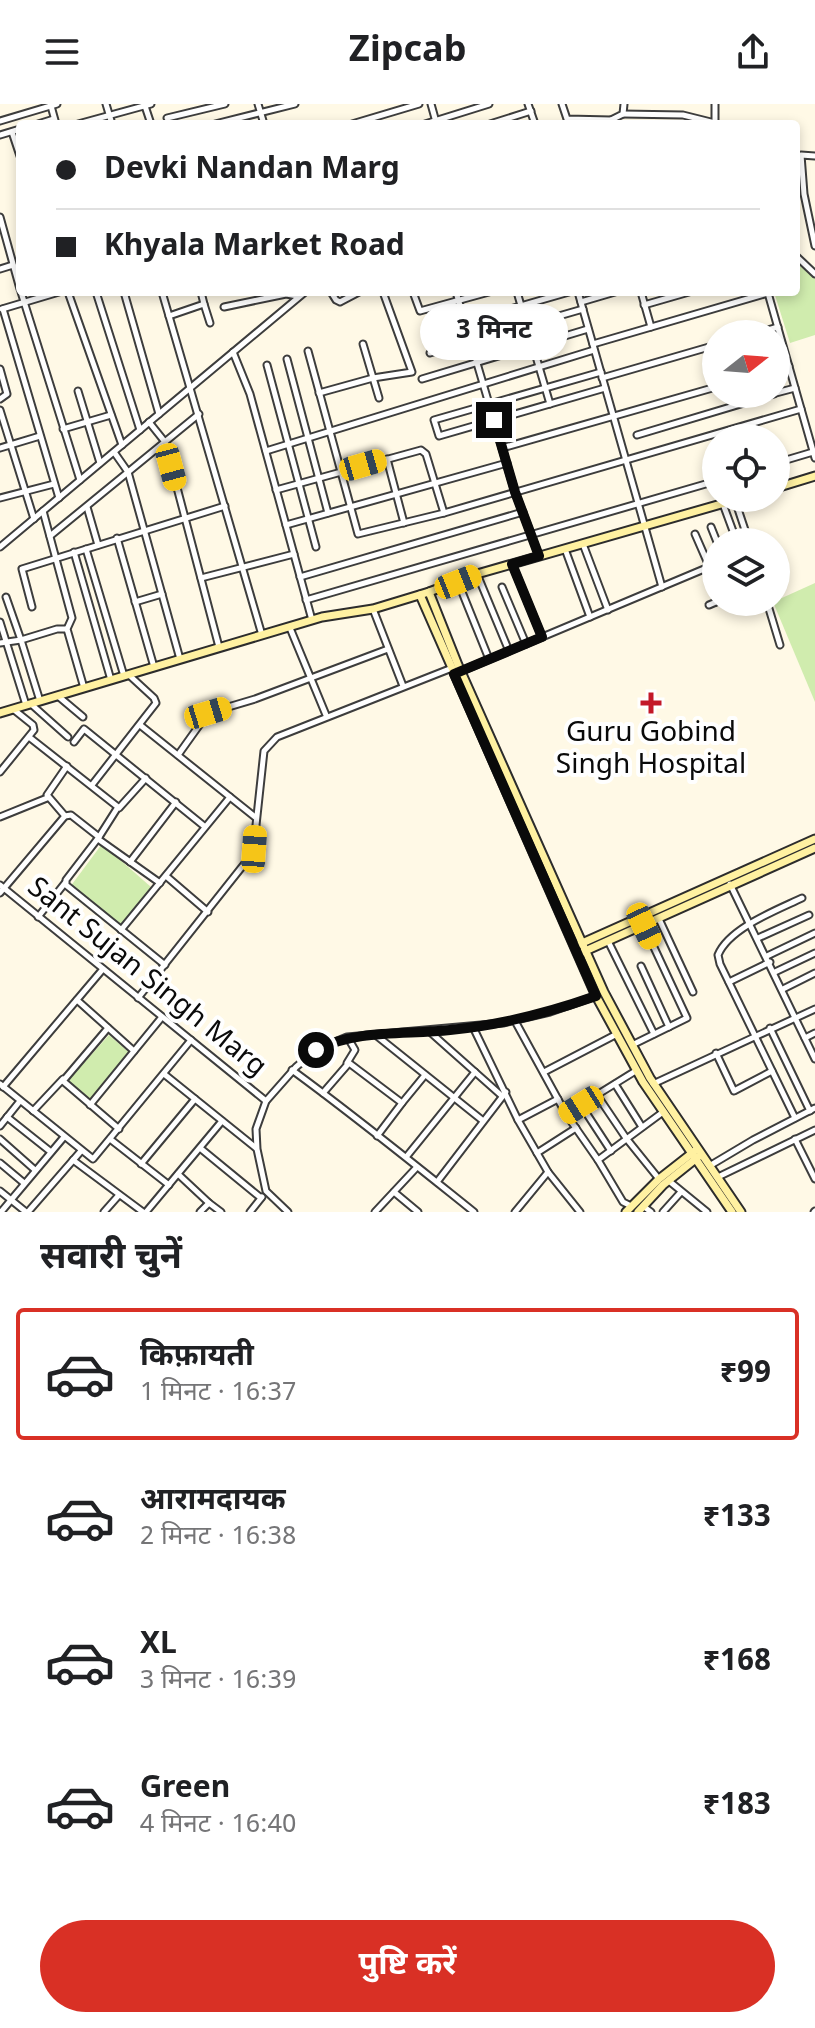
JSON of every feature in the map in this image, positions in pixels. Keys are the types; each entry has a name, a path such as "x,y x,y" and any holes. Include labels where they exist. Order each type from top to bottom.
{"street":[{"path":"106,104 111,120"},
{"path":"98,120 147,104"},
{"path":"167,118 225,104"},
{"path":"258,104 263,120"},
{"path":"230,120 295,104"},
{"path":"365,120 419,104"},
{"path":"442,120 489,104"},
{"path":"528,104 534,120"},
{"path":"562,104 567,119 582,120"},
{"path":"623,114 624,104"},
{"path":"0,121 54,105"},
{"path":"503,120 531,111"},
{"path":"614,120 623,114 683,115 701,120"},
{"path":"0,135 16,130"},
{"path":"12,132 16,144"},
{"path":"815,156 801,155 804,194 815,246"},
{"path":"800,192 804,194"},
{"path":"0,217 16,274"},
{"path":"800,260 815,274"},
{"path":"0,269 13,265"},
{"path":"22,296 80,480"},
{"path":"45,296 1,309 59,498"},
{"path":"69,296 122,445"},
{"path":"97,296 140,430"},
{"path":"125,296 159,414"},
{"path":"163,296 262,635"},
{"path":"202,296 210,323"},
{"path":"224,307 276,296"},
{"path":"0,547 300,296"},
{"path":"334,296 340,302 351,296"},
{"path":"319,393 373,378 412,372 384,296"},
{"path":"414,296 420,311 474,296"},
{"path":"457,296 515,492 539,556"},
{"path":"518,296 550,404"},
{"path":"441,329 554,296"},
{"path":"579,296 662,587"},
{"path":"430,353 527,325 606,296"},
{"path":"642,296 651,327"},
{"path":"644,305 675,296"},
{"path":"266,451 539,367 651,327 755,296"},
{"path":"769,296 776,320"},
{"path":"169,316 204,304"},
{"path":"422,379 588,329"},
{"path":"363,344 379,398"},
{"path":"605,388 439,436 434,420 545,387 702,349"},
{"path":"308,351 358,534 444,513 801,409"},
{"path":"233,352 250,394 312,621"},
{"path":"287,359 328,513"},
{"path":"267,365 316,547"},
{"path":"0,369 7,392 0,399"},
{"path":"790,370 814,455 790,460"},
{"path":"790,390 795,388"},
{"path":"78,391 100,463"},
{"path":"502,448 702,391"},
{"path":"637,435 728,408"},
{"path":"0,410 34,519"},
{"path":"50,536 199,414"},
{"path":"63,429 111,415"},
{"path":"149,422 165,442 219,647"},
{"path":"0,448 40,436"},
{"path":"276,490 421,450 426,454 444,513"},
{"path":"114,452 128,472 180,659"},
{"path":"386,458 404,523"},
{"path":"286,525 507,463"},
{"path":"790,484 815,476"},
{"path":"0,498 54,484"},
{"path":"306,600 702,485"},
{"path":"32,607 22,569 225,506"},
{"path":"87,507 99,546"},
{"path":"0,713 312,621 373,609 477,574 702,510"},
{"path":"43,511 72,618 67,629 84,688"},
{"path":"300,577 523,512"},
{"path":"695,534 702,550"},
{"path":"117,538 154,667"},
{"path":"583,543 608,610"},
{"path":"565,548 590,617"},
{"path":"86,549 127,676 156,700 92,785"},
{"path":"74,552 111,680"},
{"path":"201,578 294,554"},
{"path":"512,564 542,637"},
{"path":"138,998 253,853 266,746 277,737 403,686 489,659 702,569"},
{"path":"477,574 509,651"},
{"path":"458,582 489,659"},
{"path":"502,587 526,644"},
{"path":"429,592 456,669"},
{"path":"135,602 162,594"},
{"path":"420,595 472,704 580,949 632,1045 650,1086 664,1111 711,1165 741,1212"},
{"path":"6,597 40,701"},
{"path":"373,609 403,686"},
{"path":"771,616 780,645"},
{"path":"0,622 3,642 28,705 68,737"},
{"path":"290,628 326,715"},
{"path":"3,642 67,629"},
{"path":"178,755 208,713 388,649"},
{"path":"58,696 83,717"},
{"path":"0,772 34,727 13,709"},
{"path":"140,725 256,818"},
{"path":"74,742 84,729 204,826"},
{"path":"29,737 119,809"},
{"path":"47,798 50,788 67,766"},
{"path":"38,917 146,778"},
{"path":"121,930 230,797"},
{"path":"47,798 65,816"},
{"path":"0,817 47,798"},
{"path":"129,862 176,802"},
{"path":"1,889 65,816 71,815 160,883"},
{"path":"580,949 815,839"},
{"path":"580,949 644,926 728,881 815,848"},
{"path":"166,876 208,912"},
{"path":"728,881 814,1056"},
{"path":"65,883 165,965"},
{"name":"Sant Sujan Singh Marg","path":"1,889 266,1101"},
{"path":"795,1118 718,955 727,942 751,923 802,898"},
{"path":"758,938 809,915"},
{"path":"659,919 693,992"},
{"path":"632,1045 687,1018 644,926"},
{"path":"729,982 815,933"},
{"path":"608,941 654,1034"},
{"path":"580,949 596,996 637,1070 698,1153 732,1212"},
{"path":"775,972 815,953"},
{"path":"641,966 669,1027"},
{"path":"103,969 2,1086 81,1151 94,1158 191,1040"},
{"path":"783,989 815,973"},
{"path":"288,1212 266,1191 256,1129 266,1101 292,1070 316,1050 347,1037 515,1021 596,996"},
{"path":"77,1000 134,1051"},
{"path":"650,1086 815,1009"},
{"path":"90,1105 162,1017"},
{"path":"515,1021 566,1114 623,1202 634,1209 651,1212"},
{"path":"473,1027 504,1094 537,1153 580,1212"},
{"path":"33,1111 108,1028"},
{"path":"711,1165 812,1110 770,1028"},
{"path":"430,1031 504,1094"},
{"path":"805,1038 815,1033"},
{"path":"544,1072 617,1034"},
{"path":"376,1035 482,1120"},
{"path":"323,1093 355,1050 347,1037"},
{"path":"716,1053 734,1091 772,1071"},
{"path":"347,1064 352,1064 402,1103"},
{"path":"292,1070 407,1156 474,1212"},
{"path":"566,1114 637,1070"},
{"path":"407,1156 475,1072"},
{"path":"164,1074 257,1149"},
{"path":"377,1136 425,1075"},
{"path":"63,1078 65,1084 119,1129"},
{"path":"615,1084 642,1127"},
{"path":"437,1182 504,1094"},
{"path":"597,1095 659,1179"},
{"path":"141,1164 195,1099"},
{"path":"518,1120 558,1099"},
{"path":"0,1126 20,1101"},
{"path":"581,1105 611,1151"},
{"path":"598,1160 664,1111"},
{"path":"7,1117 51,1152"},
{"path":"73,1160 145,1212 222,1121"},
{"path":"537,1153 576,1128"},
{"path":"718,1177 815,1130"},
{"path":"1,1212 64,1137"},
{"path":"0,1139 36,1170"},
{"path":"110,1139 169,1185"},
{"path":"795,1139 815,1179"},
{"path":"200,1148 261,1198"},
{"path":"0,1191 27,1212 81,1151"},
{"path":"634,1209 659,1179 698,1153"},
{"path":"634,1209 698,1153"},
{"path":"0,1163 24,1183"},
{"path":"375,1212 417,1167"},
{"path":"515,1212 548,1172"},
{"path":"178,1174 221,1212"},
{"path":"668,1180 707,1212"},
{"path":"250,1212 266,1191"},
{"path":"394,1192 418,1212"},
{"path":"663,1212 681,1192"},
{"path":"104,1212 120,1195"},
{"path":"200,1212 209,1203"},
{"path":"569,1212 575,1205"}],"green space":[{"path":"800,266 815,278 815,335 790,343 790,320 783,320 775,296 800,296"},
{"path":"815,583 815,702 779,616 790,616 790,594"},
{"path":"102,844 151,887 121,926 70,887"},
{"path":"109,1035 131,1054 90,1106 65,1084"}],"place":[{"name":"Guru Gobind Singh Hospital","path":"651,703"}],"route":[{"path":"316,1050 347,1037 503,1023 550,1012 596,996 454,674 542,637 512,564 539,556 515,492 494,420"}]}
